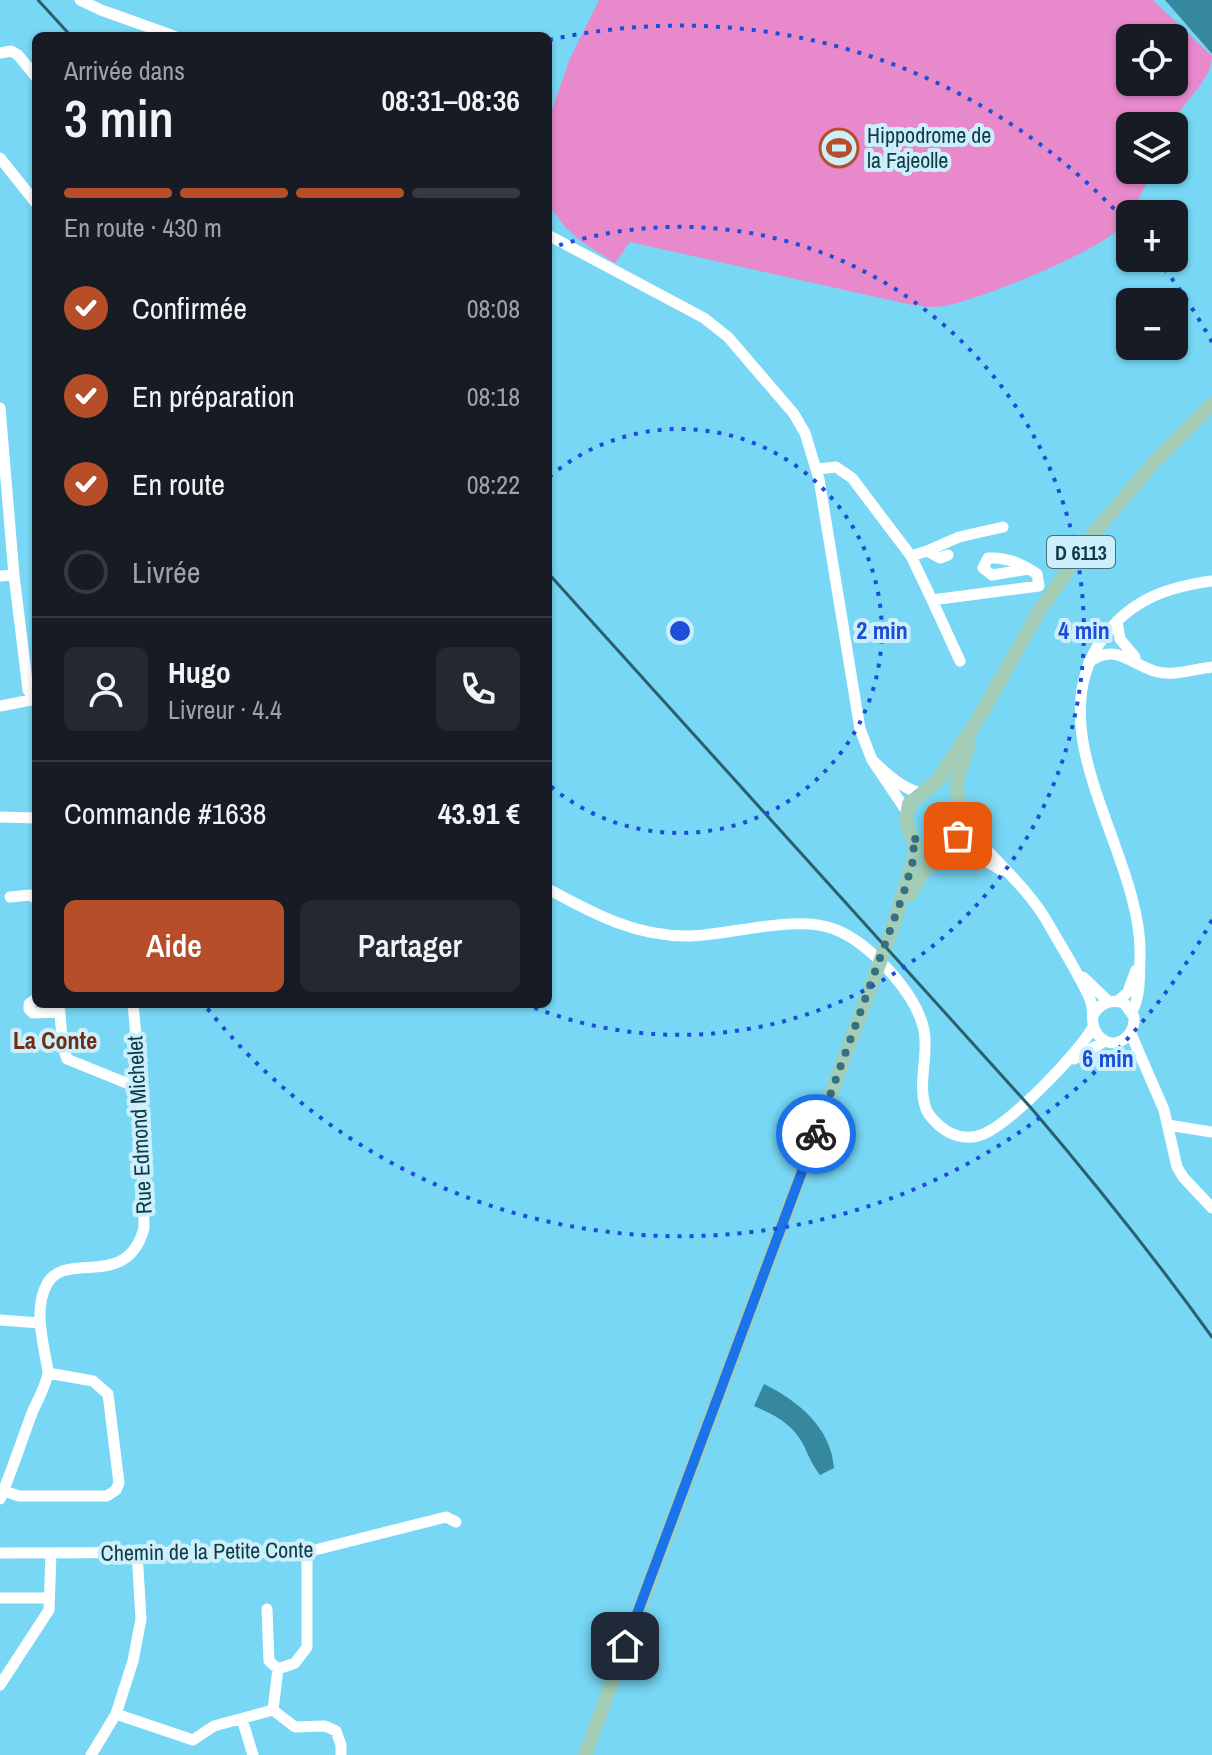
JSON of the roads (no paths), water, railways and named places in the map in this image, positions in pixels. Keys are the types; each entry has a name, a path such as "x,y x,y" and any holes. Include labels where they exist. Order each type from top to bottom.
{"main road":[{"name":"D 6113","path":"924,791 937,781 977,721 1039,611 1094,533 1157,459 1212,404"},
{"name":"D 6113","path":"958,800 956,784 959,771 977,721"},
{"path":"585,1755 890,935 914,857 907,812 914,798 924,791 944,791 958,800 964,824 948,844 934,854 910,893 890,935"},
{"path":"913,837 926,846 948,844"}],"street":[{"path":"80,0 163,32"},
{"path":"0,53 11,51 18,55 32,72"},
{"path":"0,158 32,198"},
{"path":"552,237 704,318 728,337 794,414 805,433 817,469 860,729 872,760 907,812"},
{"path":"0,408 14,575 28,690 32,695"},
{"path":"817,469 836,467 852,478 911,556 960,661"},
{"path":"911,556 959,537 1003,527"},
{"path":"927,551 940,558 948,555"},
{"path":"932,600 1039,586 1037,574 1029,569"},
{"path":"0,576 14,575"},
{"path":"1212,581 1170,589 1148,597 1117,621 1103,637 1089,662 1081,687 1081,734 1085,757 1132,894 1142,942 1139,990 1132,1012 1135,1023 1131,1034 1158,1093 1177,1167 1212,1208"},
{"path":"1117,621 1120,639"},
{"path":"1103,637 1110,635 1120,639 1144,666"},
{"path":"1103,637 1108,648 1115,653 1154,671 1170,673 1212,667"},
{"path":"1089,662 1107,653 1115,653"},
{"path":"0,706 32,701"},
{"path":"872,760 888,776 911,790 924,791"},
{"path":"0,817 32,818"},
{"path":"552,891 632,930 668,936 800,924 829,927 849,935 905,990 916,1007 925,1032 922,1086 926,1110 934,1122 949,1133 970,1137 995,1128 1070,1061 1093,1027 1094,1014 1090,999 1037,905 964,824"},
{"path":"948,844 1013,877"},
{"path":"10,897 32,896"},
{"path":"1094,1014 1097,1008 1128,992 1140,962"},
{"path":"1075,971 1132,1012"},
{"path":"32,1002 29,1009 33,1013 60,1008 67,1059 141,1089"},
{"name":"Rue Edmond Michelet","path":"39,1323 42,1299 52,1277 61,1271 110,1265 133,1253 140,1242 144,1228 141,1089 133,1008"},
{"path":"1093,1027 1129,1052 1149,1077"},
{"path":"1070,1061 1131,1034"},
{"path":"1168,1125 1212,1132"},
{"path":"0,1320 39,1323 48,1373 5,1470 2,1495 107,1496 119,1483 108,1394 93,1381 48,1373"},
{"name":"Chemin de la Petite Conte","path":"0,1553 307,1552 446,1517 456,1522"},
{"path":"91,1755 116,1714 133,1661 141,1619 137,1552"},
{"path":"278,1669 295,1663 307,1647 307,1552"},
{"path":"0,1685 49,1610 51,1553"},
{"path":"0,1598 49,1598"},
{"path":"267,1609 269,1661 278,1669"},
{"path":"273,1710 278,1669"},
{"path":"116,1714 193,1740 210,1728 273,1710"},
{"path":"273,1710 295,1727 325,1726 336,1731 341,1755"},
{"path":"242,1719 253,1755"}],"water":[{"path":"1165,0 1212,0 1212,54 1188,24"},
{"path":"764,1384 811,1417 827,1440 834,1468 820,1475 795,1432 776,1417 754,1406"}],"railway":[{"path":"38,0 67,32"},
{"path":"552,577 1032,1109 1124,1221 1212,1337"}],"place":[{"name":"Hippodrome de la Fajeolle","path":"839,148"}],"district":[{"name":"La Conte","path":"55,1040"}]}
